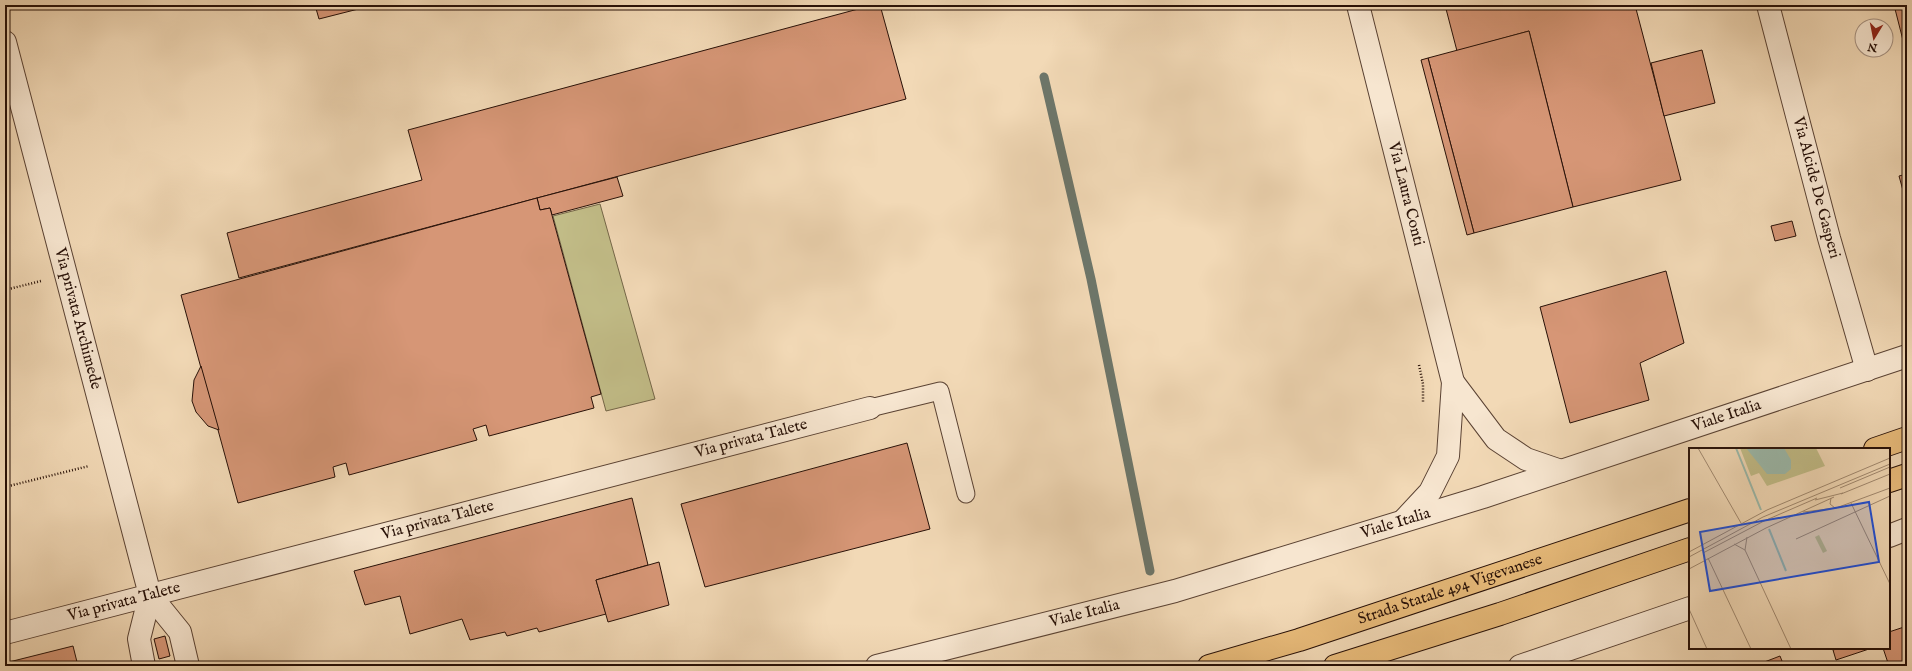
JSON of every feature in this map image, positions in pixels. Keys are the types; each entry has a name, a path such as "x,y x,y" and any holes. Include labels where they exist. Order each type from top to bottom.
{"main road":[{"path":"1878,448 1907,438"},
{"path":"1890,481 1907,475"},
{"name":"Strada Statale 494 Vigevanese","path":"1209,666 1299,640 1689,510"},
{"path":"1335,666 1500,614 1689,549"}],"street":[{"name":"Via Laura Conti","path":"1358,5 1452,382 1448,456 1430,492 1402,522"},
{"name":"Via Alcide De Gasperi","path":"1768,5 1826,225 1867,370"},
{"name":"Via privata Archimede","path":"5,42 150,595"},
{"name":"Viale Italia","path":"877,666 1175,591 1402,522 1561,471 1907,356"},
{"name":"Via Laura Conti","path":"1452,382 1496,439 1526,459 1561,471"},
{"name":"Via privata Talete","path":"5,633 870,408"},
{"path":"1890,487 1907,484"},
{"path":"1890,536 1907,530"},
{"path":"144,666 139,639 150,595"},
{"path":"150,595 180,632 188,666"},
{"path":"1520,666 1689,608"}],"lane":[{"path":"870,408 940,390 966,494"}],"path":[{"path":"5,290 66,275"},
{"path":"5,487 115,460"}],"shaded area":[{"path":"600,204 655,399 606,411 553,216"}],"building":[{"path":"315,5 374,5 319,19"},
{"path":"873,5 880,5 906,99 239,278 227,233 422,180 408,130"},
{"path":"1445,5 1635,5 1681,180 1573,207 1529,31 1457,51"},
{"path":"1894,5 1907,5 1907,56"},
{"path":"1529,31 1573,207 1474,233 1428,58"},
{"path":"1702,50 1715,103 1664,116 1651,63"},
{"path":"1428,58 1474,233 1467,235 1421,60"},
{"path":"1907,174 1907,205 1899,176"},
{"path":"617,177 623,196 552,215 550,208 540,210 537,198"},
{"path":"537,198 540,210 550,208 601,394 591,397 594,408 489,436 486,425 473,429 477,440 349,475 346,463 333,467 335,477 238,503 181,295"},
{"path":"1792,221 1796,236 1775,241 1771,226"},
{"path":"1666,271 1684,343 1640,363 1649,400 1570,423 1540,307"},
{"path":"201,366 219,430 208,426 196,412 192,401 194,380"},
{"path":"907,443 930,529 705,587 681,504"},
{"path":"632,498 648,565 596,580 606,614 539,632 537,628 507,636 505,632 470,640 462,619 410,634 400,596 365,605 354,571"},
{"path":"659,562 669,605 608,622 596,580"},
{"path":"1907,626 1907,666 1889,666 1883,649 1890,649 1890,632"},
{"path":"165,636 170,656 159,659 154,639"},
{"path":"73,646 78,666 5,666 5,663"},
{"path":"1836,649 1869,649 1836,660 1833,650"},
{"path":"1780,656 1784,666 1754,666"}],"waterway":[{"path":"1044,77 1091,279 1150,571"}]}
